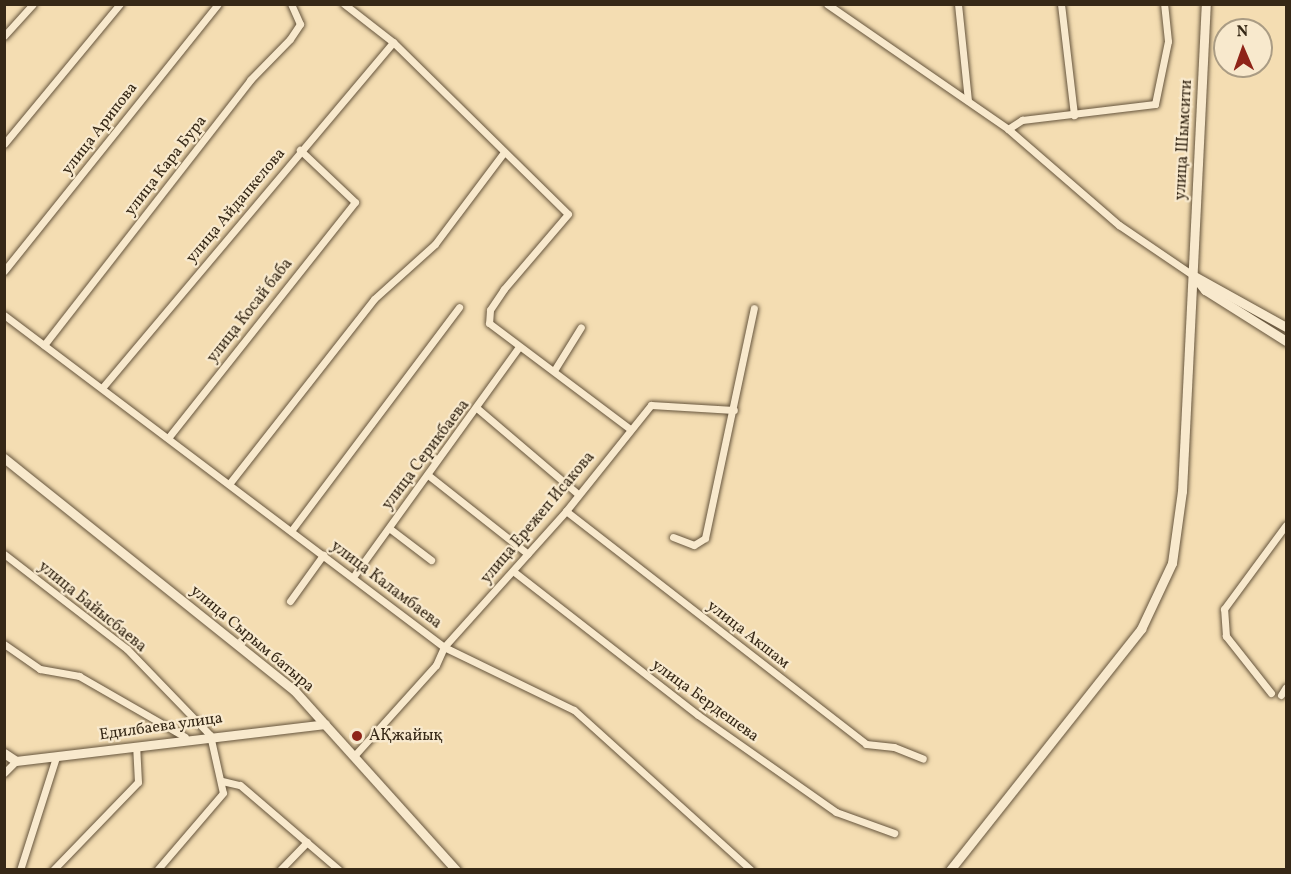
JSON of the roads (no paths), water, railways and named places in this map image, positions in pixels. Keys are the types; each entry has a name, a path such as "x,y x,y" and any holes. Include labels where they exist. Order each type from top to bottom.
{"main road":[{"name":"улица Шымсити","path":"950,870 1141,629 1165,585 1182,491 1206,4"},
{"path":"1194,276 1287,327"},
{"path":"1194,276 1205,290 1287,341"},
{"name":"улица Сырым батыра","path":"4,458 294,690 456,870"},
{"name":"Едилбаева улица","path":"16,761 136,746 185,737 325,724"},
{"path":"4,753 16,761"}],"street":[{"path":"4,36 33,4"},
{"path":"4,144 120,4"},
{"name":"улица Арипова","path":"4,271 218,4"},
{"name":"улица Кара Бура","path":"44,345 250,80 290,39 300,24 291,4"},
{"path":"345,4 393,42 499,141 504,152 568,214 490,310 493,329 555,369 630,429"},
{"path":"827,4 1008,129 1119,225 1194,276"},
{"path":"958,4 968,100"},
{"path":"1061,4 1074,115"},
{"path":"1008,129 1022,120 1155,104 1168,41 1164,4"},
{"name":"улица Айдапкелова","path":"102,388 393,42"},
{"name":"улица Косай баба","path":"168,438 355,202 300,150"},
{"path":"229,484 374,299 435,244 504,152"},
{"path":"291,531 459,307"},
{"path":"673,537 694,545 705,538 754,308"},
{"name":"улица Каламбаева","path":"4,315 444,647 574,711 751,870"},
{"path":"555,369 581,327"},
{"name":"улица Серикбаева","path":"353,577 478,409 519,347"},
{"name":"улица Ережеп Исакова","path":"354,756 436,665 444,647 566,511 651,405 734,410"},
{"path":"478,409 578,494"},
{"path":"428,475 528,554"},
{"name":"улица Акшам","path":"566,511 866,744 894,747 922,759"},
{"path":"1271,693 1226,636 1224,609 1287,525"},
{"path":"389,528 430,560"},
{"name":"улица Байысбаева","path":"4,554 127,649 210,735"},
{"path":"290,601 323,555"},
{"name":"улица Бердешева","path":"513,571 698,715 836,812 894,833"},
{"path":"4,644 40,669 79,676 185,737"},
{"path":"1281,695 1287,687"},
{"path":"157,870 215,808 223,794 222,781 210,735"},
{"path":"53,870 138,782 136,746"},
{"path":"20,870 56,757"},
{"path":"4,773 16,761"},
{"path":"222,781 240,785 339,870"},
{"path":"280,870 308,842"}],"place":[{"name":"АҚжайық","path":"357,736"}]}
